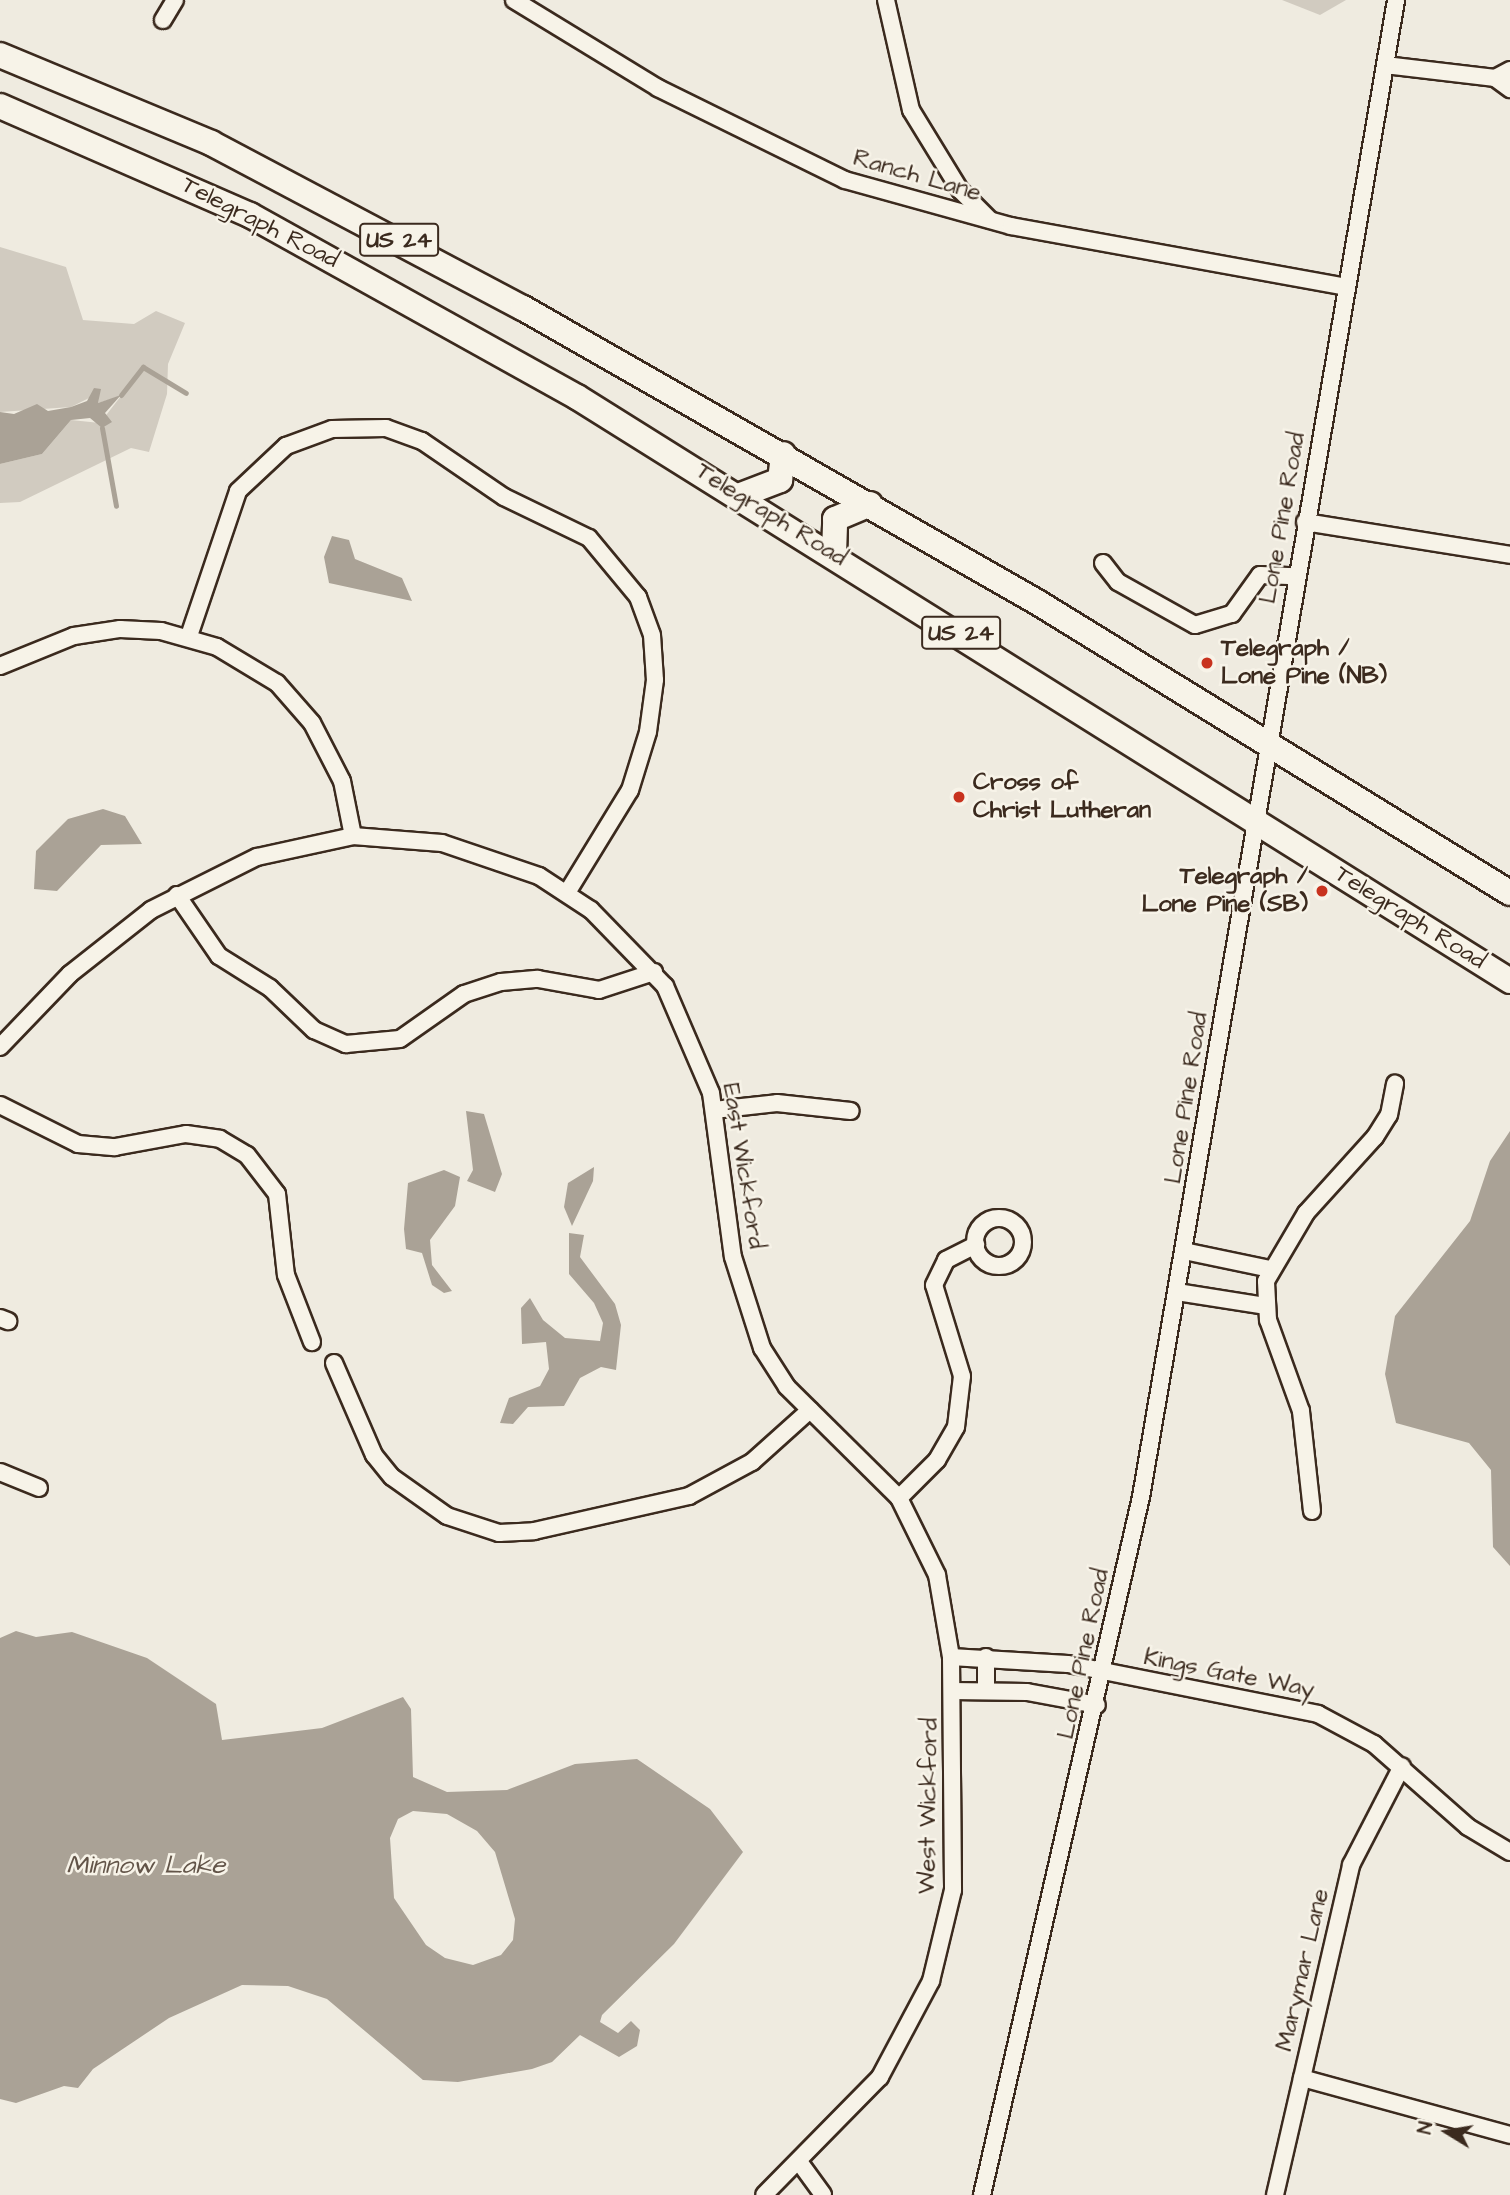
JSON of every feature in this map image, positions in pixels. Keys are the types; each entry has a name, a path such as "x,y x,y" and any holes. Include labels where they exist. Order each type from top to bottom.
{"highway":[{"name":"Telegraph Road","path":"0,55 177,127 314,195 783,454 1269,742 1510,893"},
{"name":"Telegraph Road","path":"0,106 146,165 295,239 741,495 1510,981"},
{"path":"741,495 780,480 783,454"},
{"path":"834,554 835,519 870,504"}],"street":[{"path":"163,20 174,0"},
{"name":"Ranch Lane","path":"514,0 751,137 845,180 992,221 1346,287"},
{"path":"886,0 911,110 960,190 992,221"},
{"name":"Lone Pine Road","path":"982,2195 1105,1673 1177,1292 1305,522 1396,0"},
{"path":"1385,65 1495,78 1510,89"},
{"path":"1495,78 1510,70"},
{"path":"188,636 238,491 286,446 332,429 406,434 504,497 589,538 638,597 652,635 655,680 648,732 630,790 567,892"},
{"path":"1305,522 1510,555"},
{"path":"1103,562 1118,582 1195,625 1232,614 1260,575 1296,576"},
{"path":"0,666 91,633 140,629 188,636 259,670 302,710 332,756 354,835"},
{"name":"East Wickford","path":"0,1047 91,955 177,895 257,857 354,835 464,847 567,892 654,972 687,1027 714,1110 733,1257 750,1317 773,1367 810,1410 899,1498 937,1575 951,1657 952,1690"},
{"path":"177,895 219,956 270,988 314,1030 346,1044 400,1039 464,994 501,982 538,979 599,990 654,972"},
{"path":"1312,1511 1297,1393 1265,1306 1270,1269 1314,1203 1375,1137 1389,1115 1395,1084"},
{"path":"714,1110 777,1103 851,1111"},
{"path":"0,1105 78,1144 115,1147 186,1133 220,1139 247,1154 277,1194 286,1275 313,1342"},
{"path":"899,1498 937,1460 956,1427 962,1376 934,1285 946,1260 975,1245"},
{"path":"1184,1251 1270,1269"},
{"path":"1177,1292 1265,1306"},
{"path":"334,1363 373,1455 392,1477 447,1516 499,1533 534,1531 689,1496 752,1462 810,1410"},
{"path":"0,1472 39,1488"},
{"path":"951,1657 986,1657 1105,1673"},
{"path":"986,1657 986,1690"},
{"name":"Kings Gate Way","path":"1105,1673 1306,1710 1357,1733 1402,1766 1468,1827 1510,1852"},
{"path":"952,1690 986,1690 1097,1705"},
{"name":"West Wickford","path":"764,2195 800,2163 880,2077 918,2012 941,1951 954,1862 952,1690"},
{"name":"Marymar Lane","path":"1275,2195 1351,1865 1402,1766"},
{"path":"1302,2078 1510,2135"},
{"path":"800,2163 823,2195"}],"shaded area":[{"path":"1282,0 1346,0 1320,15"},
{"path":"0,247 66,267 83,320 134,324 156,311 185,323 168,364 167,394 149,452 131,448 20,502 0,503 0,464 42,454 71,420 100,423 121,396 98,403 99,393 71,407 0,412"}],"water":[{"path":"94,388 101,389 98,403 121,395 105,413 112,422 102,428 90,418 71,420 42,454 0,464 0,412 14,414 37,404 48,411 71,407 87,401"},
{"path":"332,536 349,540 355,559 402,578 412,601 329,583 324,557"},
{"path":"103,809 125,816 142,844 101,845 57,891 34,889 36,851 68,819"},
{"path":"466,1111 484,1114 502,1174 495,1192 467,1181 473,1170"},
{"path":"1510,1131 1510,1566 1493,1547 1491,1470 1469,1443 1396,1423 1385,1374 1395,1316 1470,1221 1490,1161"},
{"path":"594,1167 593,1181 572,1226 564,1207 568,1183"},
{"path":"444,1170 460,1177 455,1206 430,1240 432,1265 452,1291 444,1293 432,1285 422,1253 406,1249 404,1229 408,1183"},
{"path":"569,1233 584,1235 580,1257 615,1304 621,1325 616,1370 601,1367 580,1378 564,1406 528,1407 513,1424 500,1423 509,1398 540,1386 549,1369 546,1342 522,1344 521,1308 530,1298 543,1320 565,1338 600,1341 603,1323 594,1303 569,1274"},
{"name":"Minnow Lake","path":"16,1631 36,1637 72,1632 147,1658 216,1704 222,1740 322,1728 403,1697 411,1709 413,1777 447,1792 507,1790 575,1764 637,1759 710,1809 743,1852 674,1944 602,2015 600,2022 618,2033 631,2021 640,2030 637,2046 619,2057 580,2035 552,2062 532,2069 458,2082 423,2080 327,1999 288,1986 242,1985 169,2018 93,2069 78,2088 64,2086 16,2103 0,2099 0,1638","holes":["413,1811 447,1814 477,1831 495,1852 515,1919 513,1940 501,1955 473,1965 445,1958 426,1945 394,1898 390,1838 398,1819"]}],"waterway":[{"path":"121,395 143,367 186,393"},
{"path":"102,428 116,506"}],"place":[{"name":"Telegraph / Lone Pine (NB)","path":"1207,663"},
{"name":"Cross of Christ Lutheran","path":"959,797"},
{"name":"Telegraph / Lone Pine (SB)","path":"1322,891"}]}
